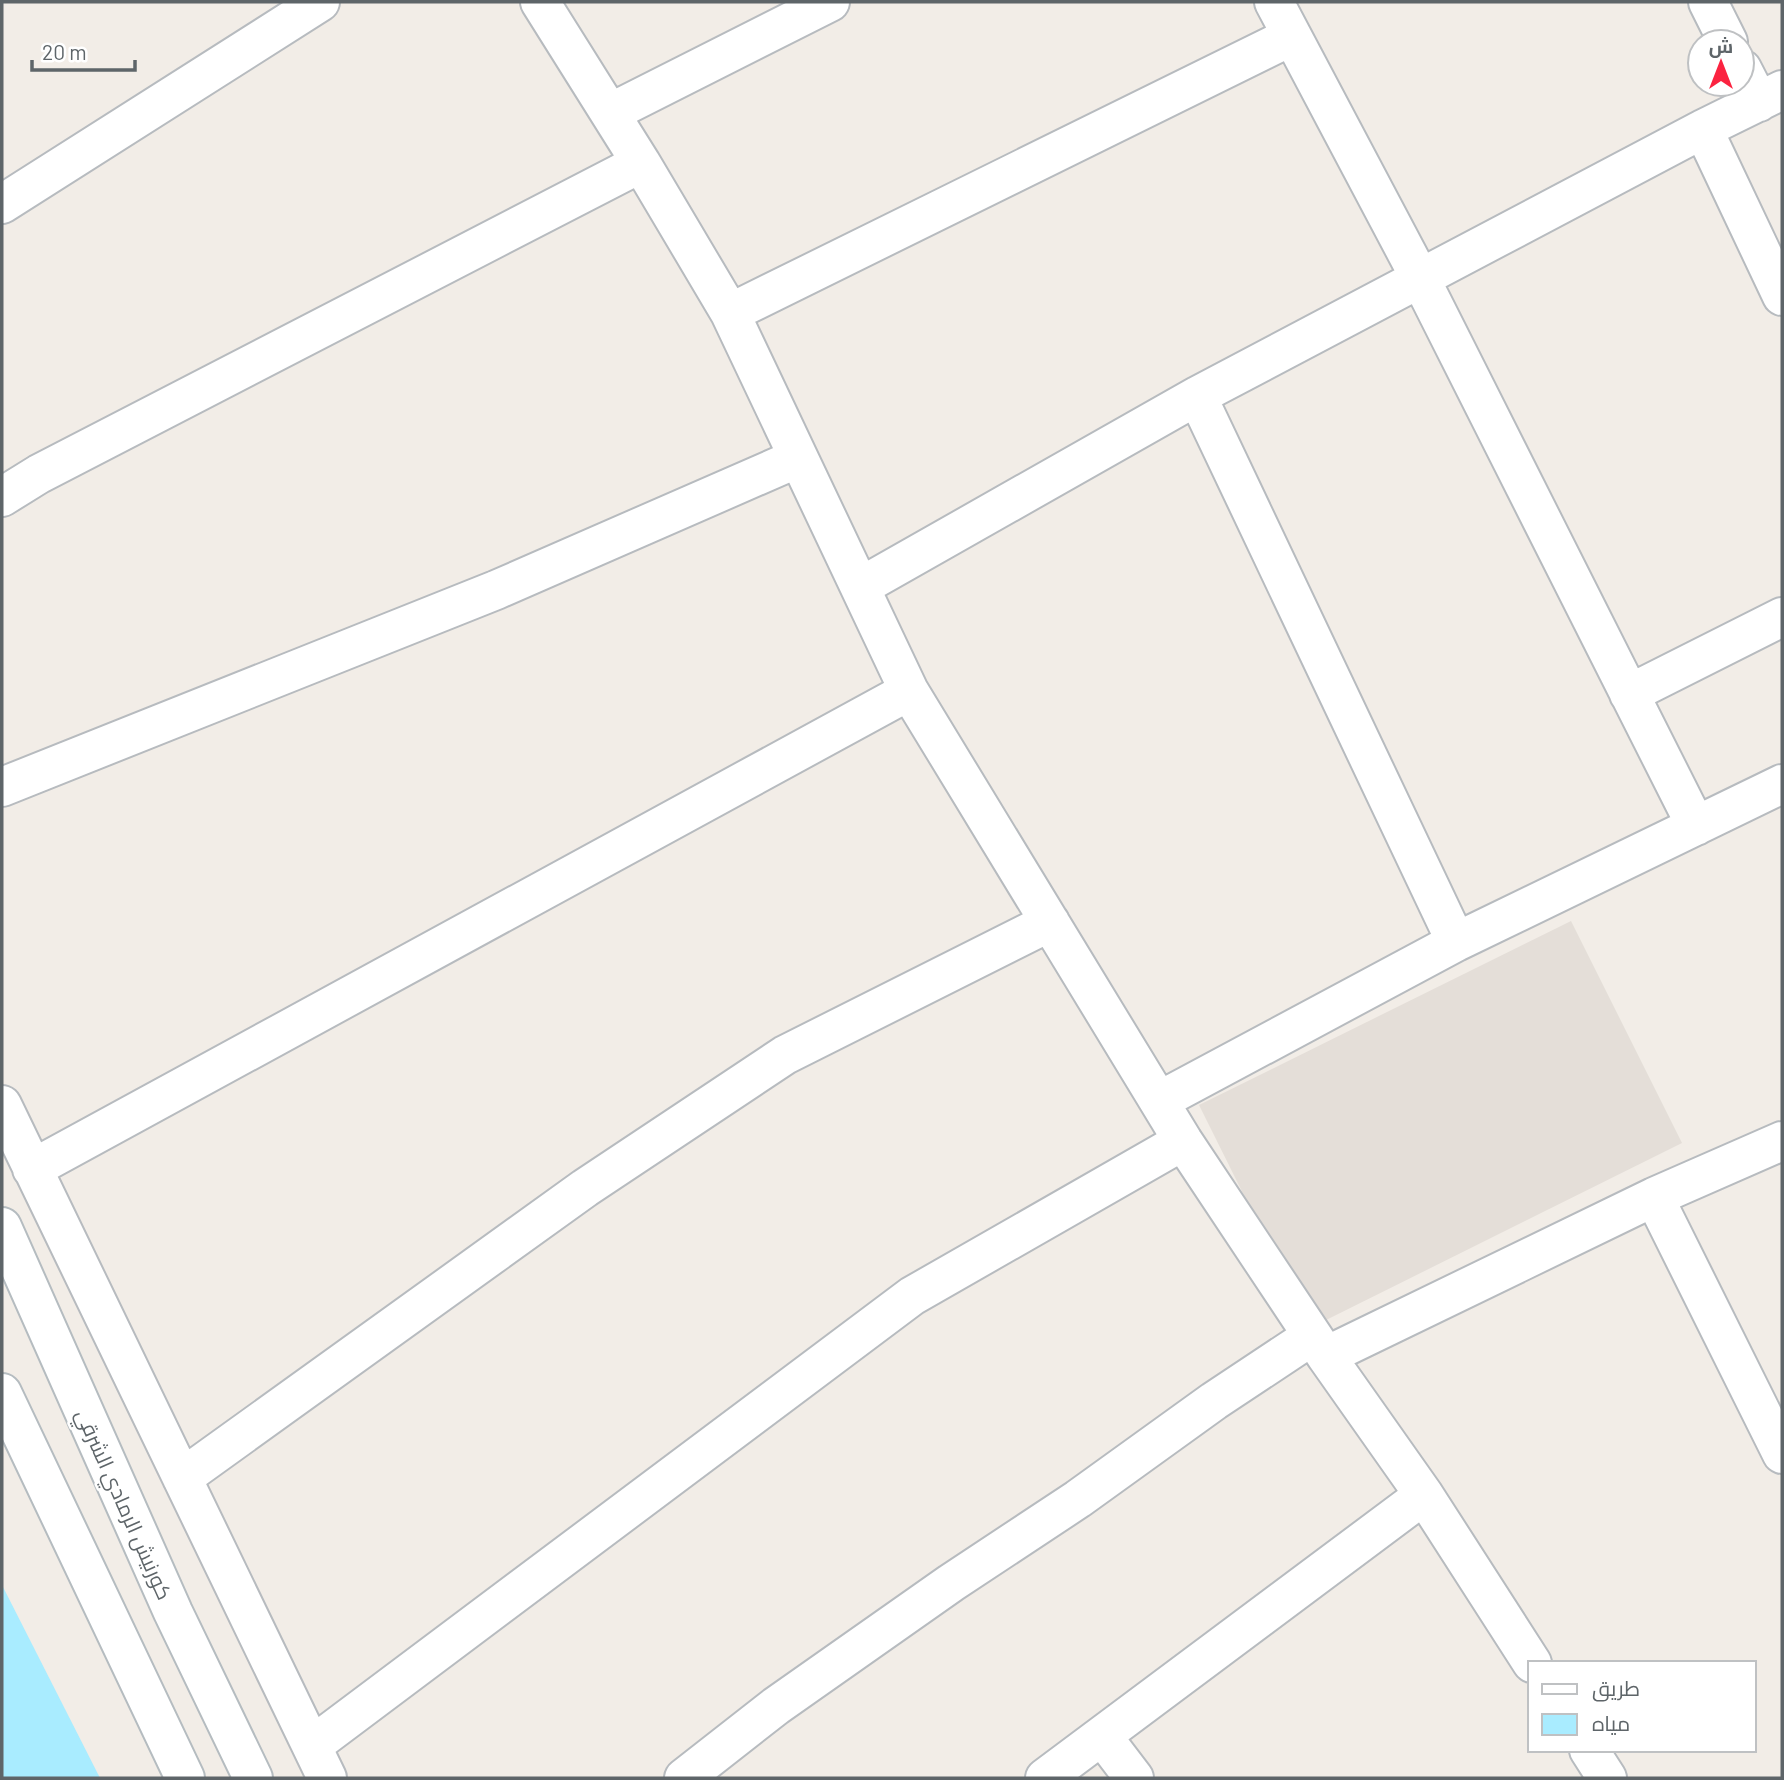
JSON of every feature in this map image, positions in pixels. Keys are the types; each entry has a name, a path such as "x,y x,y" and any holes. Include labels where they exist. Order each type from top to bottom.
{"street":[{"path":"2,204 320,2"},
{"path":"540,2 641,163 730,313 909,691 1183,1141 1319,1346 1424,1495 1531,1661"},
{"path":"610,113 830,2"},
{"path":"1273,2 1420,278 1696,826"},
{"path":"1708,2 1721,28"},
{"path":"730,313 1292,36"},
{"path":"860,587 1197,396 1703,129 1761,87"},
{"path":"1703,129 1782,296"},
{"path":"2,497 39,474 641,163"},
{"path":"1197,396 1456,942"},
{"path":"2,787 496,590 798,458"},
{"path":"1629,694 1782,617"},
{"path":"32,1169 909,691"},
{"path":"1159,1101 1456,942 1782,784"},
{"path":"182,1478 585,1188 785,1055 1050,922"},
{"path":"2,1105 320,1762 912,1296 1183,1141"},
{"path":"684,1778 776,1706 940,1590 1077,1499 1214,1401 1319,1346 1782,1141"},
{"path":"1654,1197 1782,1454"},
{"name":"كورنيش الرمادي الشرقي","path":"2,1227 173,1612 253,1778"},
{"path":"2,1393 185,1778"},
{"path":"1045,1778 1424,1495"},
{"path":"1102,1736 1134,1778"},
{"path":"1590,1752 1607,1778"}],"shaded area":[{"path":"1571,921 1682,1143 1310,1328 1199,1105"}],"water":[{"path":"2,1585 100,1778 2,1778"}]}
